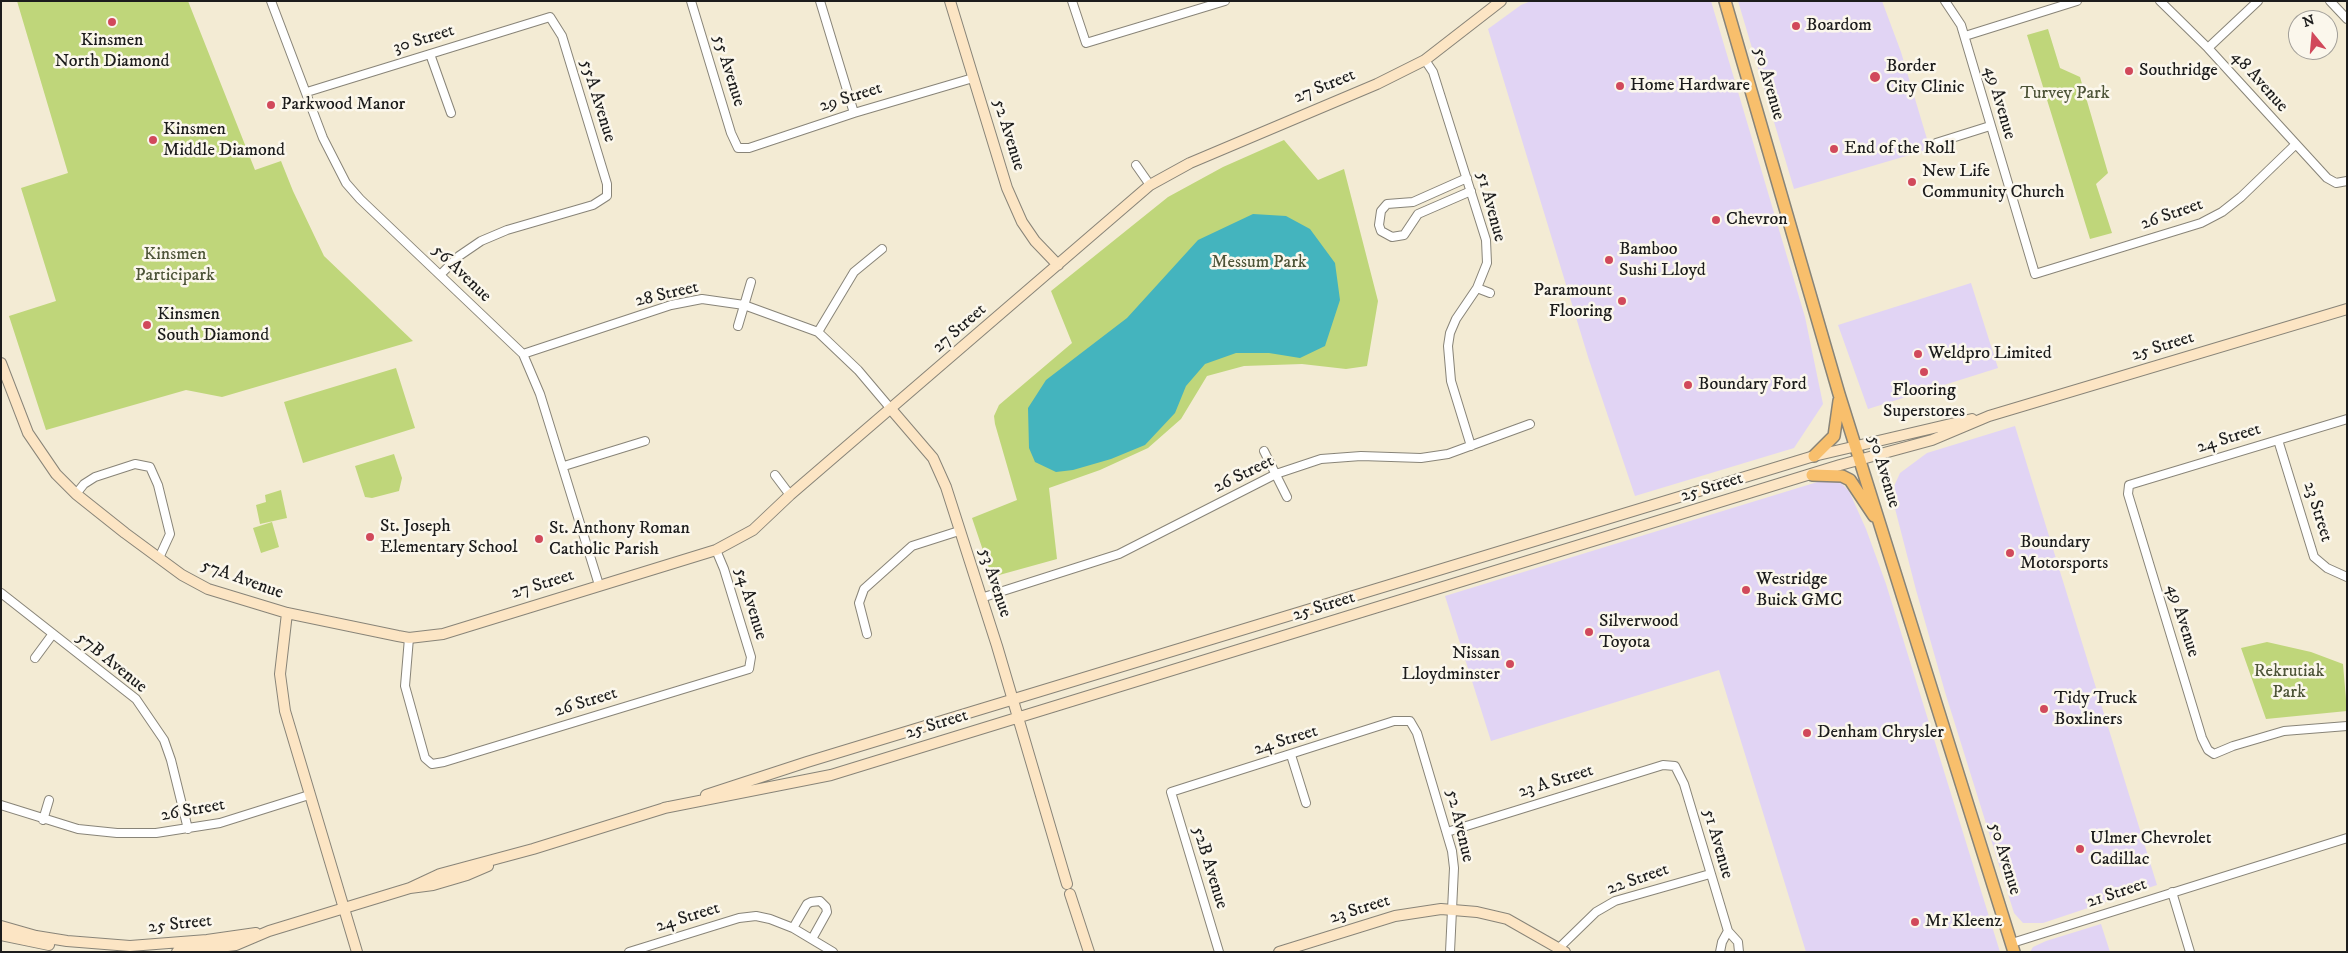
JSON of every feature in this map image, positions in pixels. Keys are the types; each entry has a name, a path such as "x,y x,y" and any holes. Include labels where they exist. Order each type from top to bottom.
{"main road":[{"name":"52 Avenue","path":"950,1 1007,188 1022,222 1035,241 1058,265"},
{"name":"27 Street","path":"287,613 409,638 443,634 716,550 753,530 1150,185 1190,163 1378,84 1426,60 1501,1"},
{"name":"50 Avenue","path":"1725,1 1839,394 2013,947"},
{"name":"25 Street","path":"177,952 236,945 269,931 410,888 433,885 467,875 533,849 807,762 1013,701 1429,572 1814,456 1989,416 2347,308"},
{"name":"57A Avenue","path":"1,363 4,382 28,433 47,463 76,494 182,575 208,589 287,613 280,674 282,696 357,952"},
{"path":"1814,456 1834,436 1839,394"},
{"name":"53 Avenue","path":"891,410 933,458 946,487 1019,717 1089,952"},
{"name":"25 Street","path":"664,808 831,776 1860,460 1932,440 1989,416"},
{"path":"1812,475 1832,474 1850,480 1881,525"},
{"name":"23 Street","path":"1278,952 1404,914 1433,910 1452,910"},
{"path":"1452,910 1477,912 1507,920 1563,950"},
{"name":"25 Street","path":"1,926 36,936 67,941 130,946 207,940 269,931"},
{"path":"6,937 66,947 118,952"}],"street":[{"name":"56 Avenue","path":"271,1 324,138 346,183 360,199 523,354 540,394 564,466 599,585"},
{"name":"55 Avenue","path":"691,1 731,133 738,148"},
{"path":"820,1 854,113"},
{"path":"1072,1 1086,43 1225,1"},
{"name":"49 Avenue","path":"1944,1 1961,25 2035,274"},
{"path":"1964,36 2076,1"},
{"name":"48 Avenue","path":"2160,1 2208,48 2327,178 2336,183 2347,181"},
{"path":"2208,48 2258,1"},
{"path":"2330,1 2347,19"},
{"name":"30 Street","path":"307,92 550,17"},
{"name":"55A Avenue","path":"441,274 459,256 480,241 507,230 593,205 606,196 607,184 562,36 550,17"},
{"path":"430,54 452,113"},
{"name":"51 Avenue","path":"1426,60 1432,69 1468,178 1486,240 1487,264 1477,288 1464,306 1450,333 1448,358 1451,381 1471,446"},
{"name":"29 Street","path":"738,148 749,148 854,113 973,78"},
{"path":"1936,143 1990,126"},
{"name":"26 Street","path":"2035,274 2201,223 2222,212 2241,197 2296,144"},
{"path":"1136,165 1150,185"},
{"path":"1468,178 1439,189 1413,202 1387,204 1381,211 1379,225 1381,231 1392,237 1404,235 1418,214 1471,191"},
{"path":"1439,189 1445,202"},
{"path":"1413,202 1418,214"},
{"path":"818,332 854,272 882,249"},
{"path":"738,326 751,282"},
{"path":"1477,288 1490,293"},
{"name":"28 Street","path":"523,354 671,305 702,299 744,305 818,332"},
{"name":"53 Avenue","path":"818,332 858,370 891,410"},
{"name":"24 Street","path":"2128,494 2129,485 2347,419"},
{"name":"26 Street","path":"982,598 1119,554 1276,474 1321,459 1340,456 1421,458 1448,454 1530,424"},
{"name":"23 Street","path":"2278,440 2314,557 2327,568 2347,577"},
{"path":"564,466 645,441"},
{"path":"1264,452 1287,497"},
{"path":"76,494 84,484 96,477 135,464 150,467 163,504 170,534 159,558"},
{"path":"775,475 790,496"},
{"name":"49 Avenue","path":"2128,494 2202,738 2208,750 2214,754 2284,731 2347,726"},
{"path":"867,634 859,603 864,589 912,546 959,531"},
{"name":"54 Avenue","path":"716,550 724,569 751,657 749,669"},
{"name":"57B Avenue","path":"1,593 52,635 136,699 164,740 171,760 188,829"},
{"name":"57B Avenue","path":"35,658 52,635"},
{"name":"26 Street","path":"409,638 405,686 426,758 432,764 444,762 749,669"},
{"name":"24 Street","path":"1170,792 1394,721 1410,721"},
{"name":"52 Avenue","path":"1410,721 1417,733 1447,832 1454,868 1450,952"},
{"path":"1291,755 1306,803"},
{"name":"23 A Street","path":"1447,832 1663,765 1675,766"},
{"name":"51 Avenue","path":"1675,766 1684,784 1728,931 1738,942 1739,952"},
{"name":"52B Avenue","path":"1170,792 1219,952"},
{"name":"26 Street","path":"1,805 43,820 78,829 117,833 156,833 220,823 310,795"},
{"path":"43,820 49,800"},
{"name":"21 Street","path":"2013,947 2172,892 2347,838"},
{"name":"22 Street","path":"1563,950 1596,912 1615,901 1710,874"},
{"path":"2172,892 2190,952"},
{"path":"812,939 827,912 826,907 820,901 807,904 793,928 833,952"},
{"name":"24 Street","path":"629,952 739,918 756,916 793,928"},
{"path":"1720,952 1722,942 1728,931"}],"shaded area":[{"path":"1531,1 1711,1 1805,317 1823,404 1794,448 1635,496 1589,360 1488,29 1521,5"},
{"path":"1738,1 1882,1 1901,52 1930,149 1794,189"},
{"path":"1971,283 1998,368 1868,409 1838,325"},
{"path":"2015,426 2157,885 2043,923 2023,923 2014,913 1945,692 1891,493 1900,473 1927,453"},
{"path":"1824,480 1833,480 1841,483 1849,491 1866,529 1886,584 2000,952 1806,952 1719,670 1491,741 1445,596"},
{"path":"2101,924 2110,952 2030,952 2033,947 2046,941"}],"green space":[{"name":"Kinsmen Participark","path":"17,1 188,1 255,170 281,161 324,256 413,341 222,397 186,390 46,430 9,316 56,301 21,188 68,173"},
{"name":"Turvey Park","path":"2048,29 2060,68 2080,77 2108,173 2096,184 2112,233 2090,239 2027,35"},
{"name":"Messum Park","path":"1284,140 1318,180 1344,169 1378,301 1367,366 1346,369 1302,364 1244,366 1207,376 1181,419 1148,448 1100,470 1049,488 1057,559 992,577 972,518 1017,500 995,424 994,416 999,405 1072,343 1051,291 1168,197 1223,167"},
{"path":"396,368 415,428 303,463 284,402"},
{"path":"394,454 402,478 399,491 372,498 365,497 355,466"},
{"path":"281,490 287,518 260,524 256,505 266,502 265,495"},
{"path":"272,522 279,547 261,553 253,528"},
{"name":"Rekrutiak Park","path":"2267,642 2311,652 2343,664 2347,711 2266,719 2241,648"}],"water":[{"path":"1253,214 1286,216 1310,229 1335,263 1340,300 1325,346 1300,358 1269,353 1236,353 1205,364 1186,386 1175,413 1145,445 1111,459 1073,470 1056,472 1035,462 1029,448 1028,408 1046,380 1127,318 1198,240"}],"place":[{"name":"Kinsmen North Diamond","path":"112,22"},
{"name":"Boardom","path":"1796,26"},
{"name":"Southridge","path":"2129,71"},
{"name":"Border City Clinic","path":"1875,77"},
{"name":"Home Hardware","path":"1620,86"},
{"name":"Parkwood Manor","path":"271,105"},
{"name":"Kinsmen Middle Diamond","path":"153,140"},
{"name":"End of the Roll","path":"1834,149"},
{"name":"New Life Community Church","path":"1912,182"},
{"name":"Chevron","path":"1716,220"},
{"name":"Bamboo Sushi Lloyd","path":"1609,260"},
{"name":"Paramount Flooring","path":"1622,301"},
{"name":"Kinsmen South Diamond","path":"147,325"},
{"name":"Weldpro Limited","path":"1918,354"},
{"name":"Flooring Superstores","path":"1924,372"},
{"name":"Boundary Ford","path":"1688,385"},
{"name":"St. Joseph Elementary School","path":"370,537"},
{"name":"St. Anthony Roman Catholic Parish","path":"539,539"},
{"name":"Boundary Motorsports","path":"2010,553"},
{"name":"Westridge Buick GMC","path":"1746,590"},
{"name":"Silverwood Toyota","path":"1589,632"},
{"name":"Nissan Lloydminster","path":"1510,664"},
{"name":"Tidy Truck Boxliners","path":"2044,709"},
{"name":"Denham Chrysler","path":"1807,733"},
{"name":"Ulmer Chevrolet Cadillac","path":"2080,849"},
{"name":"Mr Kleenz","path":"1915,922"}]}
